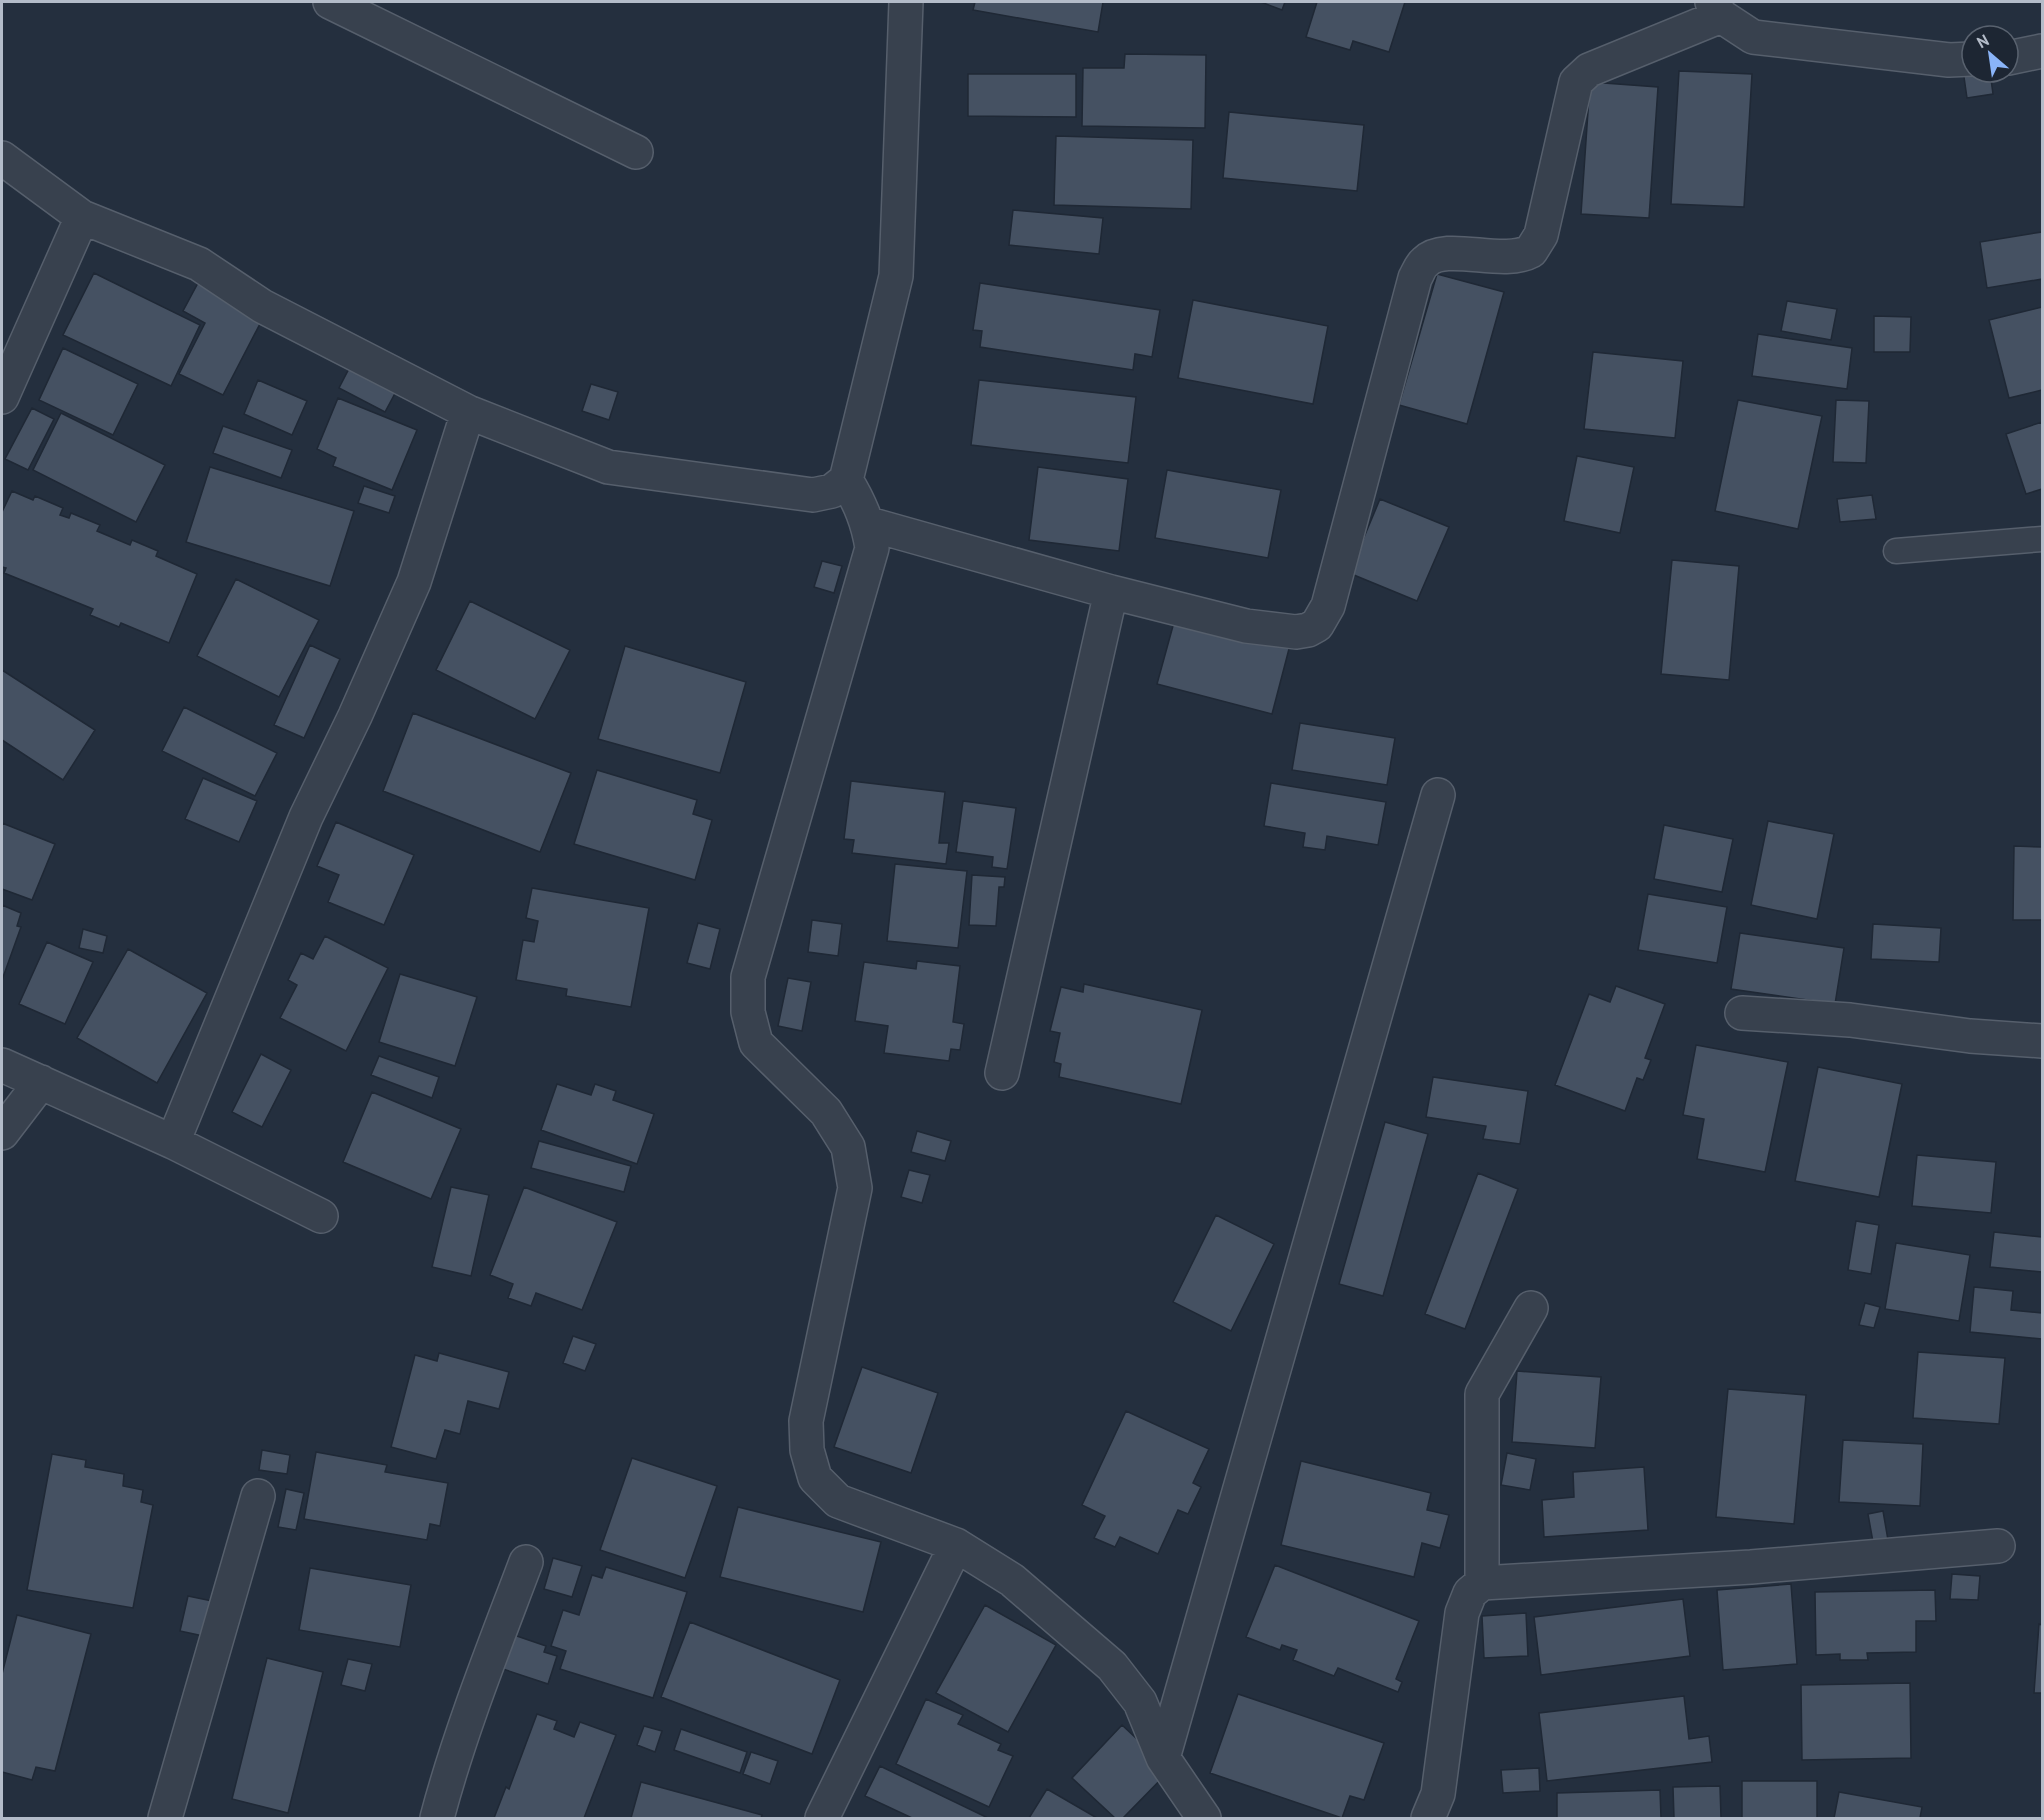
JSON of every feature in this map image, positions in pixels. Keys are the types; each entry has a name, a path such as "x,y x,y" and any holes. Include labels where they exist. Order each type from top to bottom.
{"street":[{"path":"330,2 636,152"},
{"path":"2,158 82,217 199,264 262,306 468,412 608,467 813,495 831,490 846,480 896,276 906,2"},
{"path":"869,524 1111,592 1246,626 1296,633 1317,625 1328,606 1415,278 1423,263 1431,257 1443,254 1509,257 1531,251 1541,235 1576,82 1589,70 1717,9 1753,37 1960,60"},
{"path":"2020,56 2043,51"},
{"path":"2,397 82,217"},
{"path":"173,1142 306,817 355,716 414,582 468,412"},
{"path":"846,480 869,524 872,548 748,977 748,1012 756,1043 826,1112 848,1147 855,1188 806,1421 807,1450 815,1478 838,1501 956,1545 1012,1580 1112,1666 1140,1702 1163,1758 1204,1818"},
{"path":"1002,1073 1111,592"},
{"path":"1163,1758 1438,795"},
{"path":"1742,1013 1850,1020 1970,1036 2043,1041"},
{"path":"2,1065 173,1142 321,1216"},
{"path":"2,1133 41,1082"},
{"path":"1482,1583 1482,1394 1531,1308"},
{"path":"165,1818 258,1496"},
{"path":"822,1818 956,1545"},
{"path":"1428,1818 1438,1794 1462,1613 1470,1593 1482,1583 1751,1567 1998,1546"},
{"path":"437,1818 474,1700 526,1562"}],"lane":[{"path":"1896,551 2043,539"}],"building":[{"path":"975,2 1103,2 1098,32 973,10"},
{"path":"1261,2 1285,2 1282,10"},
{"path":"1317,2 1405,2 1389,52 1353,41 1350,50 1306,37"},
{"path":"1125,54 1206,55 1205,128 1082,126 1083,68 1124,68"},
{"path":"1679,71 1752,74 1744,207 1671,204"},
{"path":"968,74 1076,74 1076,117 968,116"},
{"path":"1590,82 1658,87 1649,218 1581,214"},
{"path":"1965,84 1992,84 1993,94 1967,98"},
{"path":"1229,112 1364,125 1357,191 1223,178"},
{"path":"1056,136 1193,140 1191,209 1054,205"},
{"path":"1013,210 1103,218 1099,254 1009,245"},
{"path":"2042,232 2042,279 1987,288 1980,242"},
{"path":"94,273 200,325 171,386 63,335"},
{"path":"1437,274 1504,292 1467,424 1399,405"},
{"path":"198,283 264,316 223,395 179,374 205,323 183,311"},
{"path":"980,283 1160,310 1152,357 1135,354 1133,370 980,347 982,331 973,330"},
{"path":"1193,300 1328,326 1313,404 1178,378"},
{"path":"1787,301 1837,309 1831,340 1781,331"},
{"path":"2042,307 2042,390 2009,398 1989,320"},
{"path":"1874,316 1911,317 1910,352 1874,352"},
{"path":"1758,334 1852,348 1847,389 1752,376"},
{"path":"63,348 138,384 113,435 39,400"},
{"path":"1593,352 1683,361 1675,438 1584,429"},
{"path":"354,359 400,384 385,412 339,388"},
{"path":"258,380 307,401 292,435 244,414"},
{"path":"979,380 1136,397 1128,463 971,445"},
{"path":"591,384 618,392 609,420 582,411"},
{"path":"338,398 417,430 392,490 333,466 336,458 317,449"},
{"path":"1738,400 1822,416 1798,529 1715,511"},
{"path":"1836,400 1869,401 1866,463 1833,462"},
{"path":"32,408 54,419 28,470 5,459"},
{"path":"61,413 165,465 136,522 33,470"},
{"path":"2042,422 2042,489 2026,494 2006,434"},
{"path":"223,426 292,450 281,478 213,453"},
{"path":"1577,456 1634,467 1620,533 1564,521"},
{"path":"210,467 354,511 330,586 186,542"},
{"path":"1038,467 1128,479 1119,551 1029,540"},
{"path":"1167,470 1281,490 1268,558 1155,538"},
{"path":"364,486 395,496 389,513 358,503"},
{"path":"12,491 33,500 35,496 63,508 60,515 69,518 71,513 100,525 97,531 130,545 132,540 158,551 156,556 197,574 169,643 121,623 119,627 90,615 93,609 4,573 6,568 2,567 2,512"},
{"path":"1872,495 1876,519 1840,522 1837,499"},
{"path":"1380,499 1449,527 1417,601 1349,573"},
{"path":"1672,560 1739,566 1729,680 1661,674"},
{"path":"822,561 842,566 834,593 814,587"},
{"path":"236,579 319,620 279,697 197,656"},
{"path":"470,601 570,650 535,719 436,670"},
{"path":"1176,615 1290,645 1272,714 1157,684"},
{"path":"310,645 340,659 304,738 274,725"},
{"path":"625,646 746,682 720,773 598,739"},
{"path":"2,670 95,730 63,780 2,740"},
{"path":"184,707 277,753 255,796 162,751"},
{"path":"413,713 571,773 540,852 383,791"},
{"path":"1300,723 1395,738 1387,785 1292,770"},
{"path":"597,770 697,800 693,814 712,820 695,880 574,844"},
{"path":"203,778 257,801 239,842 185,819"},
{"path":"851,781 945,792 939,843 949,843 946,864 852,853 854,840 844,839"},
{"path":"1271,783 1386,802 1378,845 1327,836 1325,850 1303,847 1305,833 1264,826"},
{"path":"963,801 1016,808 1007,869 992,867 993,857 956,852"},
{"path":"1768,821 1834,834 1817,919 1751,905"},
{"path":"336,822 414,855 384,925 328,902 339,875 317,866"},
{"path":"2,823 55,844 32,900 2,889"},
{"path":"1664,825 1733,839 1722,892 1654,879"},
{"path":"2014,846 2042,847 2042,920 2013,920"},
{"path":"895,864 967,871 958,948 887,941"},
{"path":"972,875 1005,877 1004,887 999,887 996,926 969,925"},
{"path":"532,888 649,908 631,1007 566,996 567,989 516,980 523,940 534,942 538,921 526,918"},
{"path":"1648,894 1727,907 1717,963 1638,950"},
{"path":"2,905 21,913 17,926 21,927 2,980"},
{"path":"812,920 842,924 838,956 808,952"},
{"path":"698,923 720,929 710,969 687,963"},
{"path":"1873,924 1941,928 1939,962 1871,959"},
{"path":"83,929 107,936 103,953 79,948"},
{"path":"1740,933 1844,948 1835,1004 1731,989"},
{"path":"325,936 388,968 346,1051 280,1018 297,985 288,980 301,953 313,959"},
{"path":"47,942 93,962 65,1024 19,1004"},
{"path":"128,949 207,993 157,1083 77,1038"},
{"path":"917,961 960,966 953,1022 964,1024 960,1050 951,1049 949,1061 884,1053 888,1026 855,1021 864,962 916,969"},
{"path":"400,974 477,997 455,1066 379,1042"},
{"path":"788,978 811,982 802,1031 778,1026"},
{"path":"1084,984 1202,1010 1181,1104 1059,1077 1061,1064 1054,1062 1060,1033 1050,1031 1061,987 1083,992"},
{"path":"1616,986 1665,1004 1645,1058 1651,1060 1643,1080 1637,1078 1625,1111 1555,1085 1589,994 1610,1002"},
{"path":"1696,1045 1788,1062 1765,1172 1697,1159 1704,1119 1683,1115"},
{"path":"261,1054 291,1070 262,1127 232,1112"},
{"path":"379,1056 439,1077 432,1098 371,1075"},
{"path":"1818,1067 1902,1084 1879,1197 1795,1181"},
{"path":"1433,1077 1528,1091 1520,1144 1483,1139 1486,1126 1426,1117"},
{"path":"557,1084 591,1095 595,1084 616,1091 613,1100 654,1114 637,1164 541,1130"},
{"path":"372,1092 461,1129 431,1199 343,1162"},
{"path":"1385,1122 1428,1134 1383,1296 1339,1284"},
{"path":"917,1131 951,1141 945,1161 911,1152"},
{"path":"539,1141 631,1166 624,1192 531,1168"},
{"path":"1917,1155 1996,1162 1991,1213 1912,1206"},
{"path":"909,1170 930,1175 922,1203 901,1197"},
{"path":"1478,1173 1518,1189 1465,1329 1425,1314"},
{"path":"451,1187 489,1195 471,1276 432,1267"},
{"path":"524,1187 617,1222 582,1310 536,1293 531,1306 508,1298 513,1284 490,1275"},
{"path":"1216,1215 1274,1244 1231,1331 1173,1302"},
{"path":"1856,1221 1879,1225 1871,1274 1848,1270"},
{"path":"1994,1232 2042,1237 2042,1272 1990,1267"},
{"path":"1896,1243 1970,1255 1959,1321 1885,1309"},
{"path":"1974,1287 2013,1291 2011,1310 2042,1313 2042,1339 1970,1332"},
{"path":"1865,1303 1880,1307 1874,1328 1859,1325"},
{"path":"573,1336 596,1344 585,1371 563,1363"},
{"path":"1918,1352 2005,1358 1999,1424 1913,1418"},
{"path":"439,1353 509,1372 499,1409 468,1401 460,1434 445,1430 436,1459 391,1447 415,1355 437,1361"},
{"path":"862,1367 938,1393 911,1473 834,1447"},
{"path":"1517,1371 1601,1377 1595,1448 1512,1442"},
{"path":"1728,1389 1806,1395 1794,1524 1716,1517"},
{"path":"1126,1411 1209,1449 1193,1483 1201,1487 1188,1514 1178,1510 1158,1554 1120,1537 1115,1547 1094,1538 1105,1516 1082,1505"},
{"path":"1843,1440 1923,1444 1920,1506 1839,1502"},
{"path":"262,1450 290,1455 287,1474 259,1470"},
{"path":"316,1452 387,1465 385,1472 448,1483 440,1526 430,1524 427,1540 304,1519"},
{"path":"1507,1453 1536,1459 1530,1490 1501,1485"},
{"path":"52,1454 86,1460 85,1467 124,1474 123,1486 143,1490 141,1502 153,1505 133,1608 27,1590"},
{"path":"632,1458 717,1486 685,1578 600,1550"},
{"path":"1301,1461 1431,1493 1427,1510 1449,1515 1440,1548 1422,1543 1414,1577 1281,1545"},
{"path":"1644,1467 1648,1530 1544,1537 1542,1500 1574,1497 1573,1472"},
{"path":"286,1489 304,1493 296,1530 278,1527"},
{"path":"738,1507 881,1542 863,1612 720,1577"},
{"path":"1883,1511 1888,1540 1873,1542 1868,1514"},
{"path":"553,1558 582,1566 572,1597 544,1589"},
{"path":"1275,1565 1419,1621 1396,1679 1402,1682 1398,1692 1338,1668 1334,1676 1293,1660 1297,1650 1282,1645 1280,1650 1246,1637"},
{"path":"606,1567 687,1592 653,1698 560,1669 566,1651 551,1646 563,1610 579,1615 592,1575 602,1578"},
{"path":"310,1568 411,1585 400,1647 299,1630"},
{"path":"1952,1574 1980,1576 1978,1600 1950,1599"},
{"path":"1791,1584 1797,1664 1723,1670 1717,1590"},
{"path":"1935,1590 1936,1621 1916,1621 1916,1652 1867,1653 1868,1660 1840,1660 1840,1654 1816,1655 1815,1592"},
{"path":"188,1596 217,1602 208,1637 180,1631"},
{"path":"1683,1599 1690,1656 1541,1675 1534,1617"},
{"path":"985,1605 1056,1645 1008,1732 936,1693"},
{"path":"1526,1613 1528,1656 1484,1658 1482,1616"},
{"path":"17,1615 91,1634 55,1771 36,1767 32,1780 2,1772 2,1674"},
{"path":"690,1622 840,1680 812,1754 661,1697"},
{"path":"2039,1624 2042,1625 2042,1693 2034,1693"},
{"path":"511,1634 546,1646 544,1652 557,1656 548,1684 500,1668"},
{"path":"267,1658 323,1672 288,1813 232,1799"},
{"path":"348,1659 372,1664 365,1691 341,1685"},
{"path":"1910,1683 1911,1758 1802,1760 1801,1685"},
{"path":"1238,1694 1384,1743 1364,1800 1350,1796 1342,1818 1210,1773"},
{"path":"1684,1696 1689,1739 1709,1736 1712,1762 1547,1781 1539,1713"},
{"path":"926,1699 963,1715 958,1724 1001,1744 998,1750 1013,1756 989,1807 896,1764"},
{"path":"537,1714 557,1721 554,1729 574,1737 580,1722 616,1735 584,1818 494,1818 506,1787 509,1789"},
{"path":"1122,1725 1170,1770 1123,1818 1115,1818 1072,1778"},
{"path":"644,1726 662,1731 655,1752 637,1745"},
{"path":"681,1729 747,1752 740,1773 674,1750"},
{"path":"751,1752 778,1761 770,1784 743,1774"},
{"path":"880,1766 986,1817 912,1818 865,1796"},
{"path":"1539,1768 1540,1791 1503,1793 1501,1770"},
{"path":"1742,1781 1817,1781 1817,1818 1742,1818"},
{"path":"641,1782 762,1815 761,1818 631,1818"},
{"path":"1720,1786 1721,1818 1674,1818 1673,1787"},
{"path":"1047,1789 1097,1818 1029,1818"},
{"path":"1660,1790 1661,1818 1557,1818 1557,1793"},
{"path":"1839,1792 1922,1807 1920,1818 1834,1818"}]}
